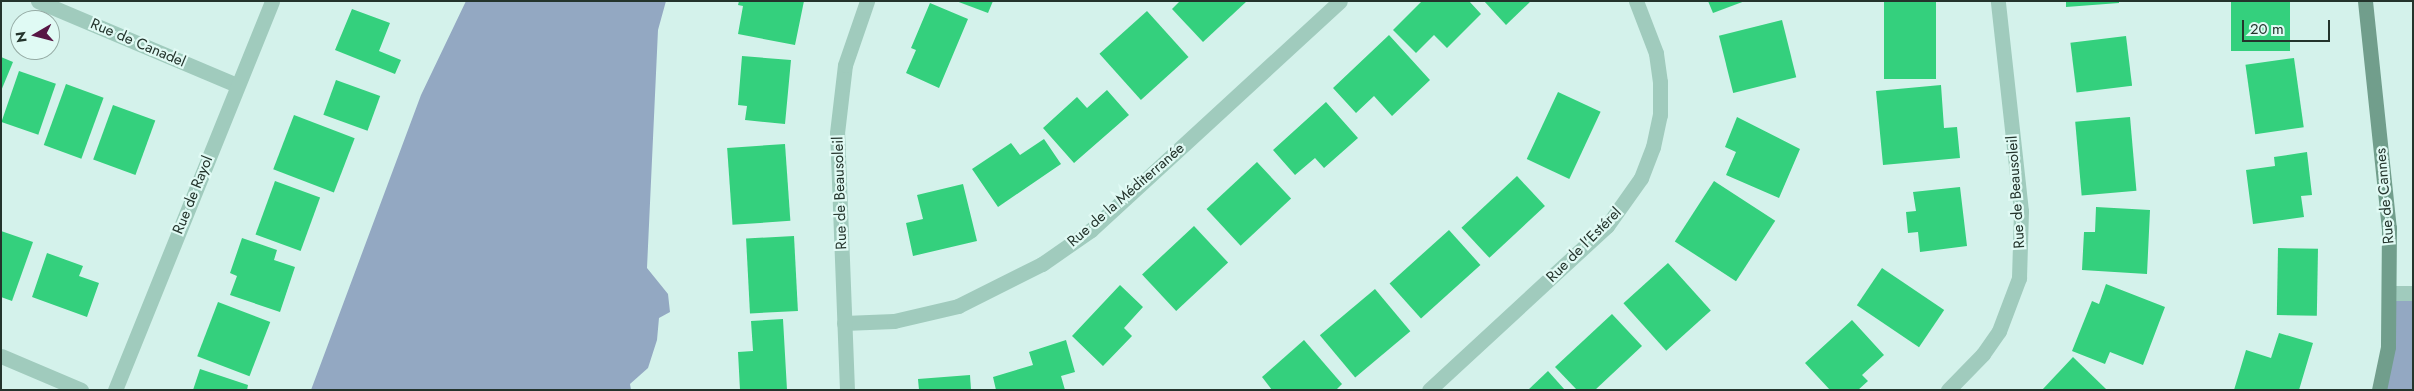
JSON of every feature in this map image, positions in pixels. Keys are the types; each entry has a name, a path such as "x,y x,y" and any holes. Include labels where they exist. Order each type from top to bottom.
{"street":[{"name":"Rue de Canadel","path":"38,1 238,85"},
{"name":"Rue de Rayol","path":"115,390 272,1"},
{"name":"Rue de Beausoleil","path":"847,390 838,124 845,66 867,1"},
{"name":"Rue de la Méditerranée","path":"844,324 894,321 958,306 1042,264 1091,230 1340,1"},
{"name":"Rue de l'Estérel","path":"1429,390 1607,226 1641,178 1653,148 1660,115 1660,82 1656,53 1636,1"},
{"name":"Rue de Beausoleil","path":"1948,390 1983,354 1999,332 2019,278 2021,211 1998,1"},
{"name":"Rue de Cannes","path":"2365,1 2390,228 2388,347 2379,390"},
{"path":"2390,294 2413,293"},
{"path":"1,356 81,390"}],"shaded area":[{"path":"466,1 666,1 658,30 647,268 668,294 670,312 659,318 657,340 648,368 630,384 631,390 311,390 421,95"},
{"path":"2390,293 2413,293 2413,390 2379,390"}],"building":[{"path":"739,1 804,1 795,45 738,34 743,6 738,5"},
{"path":"956,1 993,1 988,13"},
{"path":"1180,1 1247,1 1203,42 1172,9"},
{"path":"1422,1 1469,1 1481,14 1447,48 1434,35 1416,53 1393,30"},
{"path":"1484,1 1531,1 1506,25"},
{"path":"1708,1 1745,1 1713,13"},
{"path":"1884,1 1936,1 1936,79 1884,79"},
{"path":"2066,1 2119,1 2119,3 2066,7"},
{"path":"2231,1 2290,1 2290,51 2231,51"},
{"path":"930,3 968,19 939,88 906,73 916,50 911,48"},
{"path":"352,9 390,23 379,51 401,60 395,74 335,50"},
{"path":"1147,11 1188,57 1141,100 1099,54"},
{"path":"1782,20 1796,77 1733,93 1719,36"},
{"path":"1389,35 1430,80 1392,116 1374,96 1356,113 1333,88"},
{"path":"2126,36 2132,86 2077,92 2070,43"},
{"path":"742,56 791,60 785,124 745,120 747,106 738,105"},
{"path":"1,57 13,62 1,91"},
{"path":"2294,58 2304,127 2255,134 2245,65"},
{"path":"19,71 56,84 38,135 1,122"},
{"path":"336,80 380,96 368,131 323,115"},
{"path":"66,84 104,98 81,159 44,145"},
{"path":"1941,85 1944,128 1957,127 1960,158 1883,165 1876,91"},
{"path":"1107,90 1129,115 1074,163 1043,128 1077,97 1087,108"},
{"path":"1558,92 1601,112 1569,179 1527,159"},
{"path":"1326,102 1358,138 1324,168 1315,158 1295,175 1273,150"},
{"path":"113,105 155,120 135,175 93,160"},
{"path":"294,115 355,138 334,192 273,169"},
{"path":"1737,117 1800,149 1779,198 1726,175 1736,152 1725,147"},
{"path":"2130,117 2136,191 2082,196 2075,122"},
{"path":"1044,139 1061,164 998,207 972,169 1011,143 1020,155"},
{"path":"785,144 790,221 733,225 727,148"},
{"path":"2307,152 2312,195 2301,196 2304,217 2253,224 2246,170 2275,166 2274,157"},
{"path":"1257,162 1291,199 1241,246 1207,209"},
{"path":"1517,176 1545,206 1489,258 1461,228"},
{"path":"275,181 320,197 301,251 256,235"},
{"path":"1714,181 1775,221 1736,281 1675,241"},
{"path":"963,184 977,241 913,256 906,223 923,219 917,195"},
{"path":"1960,187 1967,246 1920,252 1918,232 1908,233 1906,212 1916,211 1913,192"},
{"path":"2096,207 2150,210 2147,274 2082,270 2084,232 2095,232"},
{"path":"1194,226 1228,263 1176,311 1142,274"},
{"path":"1449,230 1480,265 1421,318 1390,284"},
{"path":"1,231 33,242 12,301 1,297"},
{"path":"794,236 798,311 750,313 746,239"},
{"path":"242,238 277,250 274,260 295,267 280,312 230,295 237,276 230,273"},
{"path":"2278,248 2318,249 2317,316 2277,315"},
{"path":"47,253 83,266 79,276 99,283 87,317 32,297"},
{"path":"1668,263 1711,311 1666,351 1623,303"},
{"path":"1882,268 1944,310 1919,347 1857,305"},
{"path":"2106,284 2165,307 2143,365 2110,352 2105,364 2072,351 2092,301 2099,304"},
{"path":"1120,285 1143,307 1124,328 1132,336 1103,366 1072,336"},
{"path":"1375,289 1410,331 1355,377 1320,335"},
{"path":"218,302 270,322 249,376 197,356"},
{"path":"1612,314 1642,346 1595,390 1577,390 1555,367"},
{"path":"783,319 787,390 740,390 738,352 753,351 751,321"},
{"path":"1852,320 1884,355 1862,375 1868,381 1858,390 1830,390 1805,363"},
{"path":"2279,333 2313,343 2299,390 2234,390 2246,350 2271,358"},
{"path":"1066,340 1075,372 1061,376 1065,390 996,390 993,377 1033,365 1029,352"},
{"path":"1304,340 1342,384 1336,390 1272,390 1262,377"},
{"path":"2073,357 2107,390 2042,390"},
{"path":"200,369 248,385 247,390 193,390"},
{"path":"1548,371 1565,390 1528,390"},
{"path":"970,375 971,390 919,390 918,379"}]}
